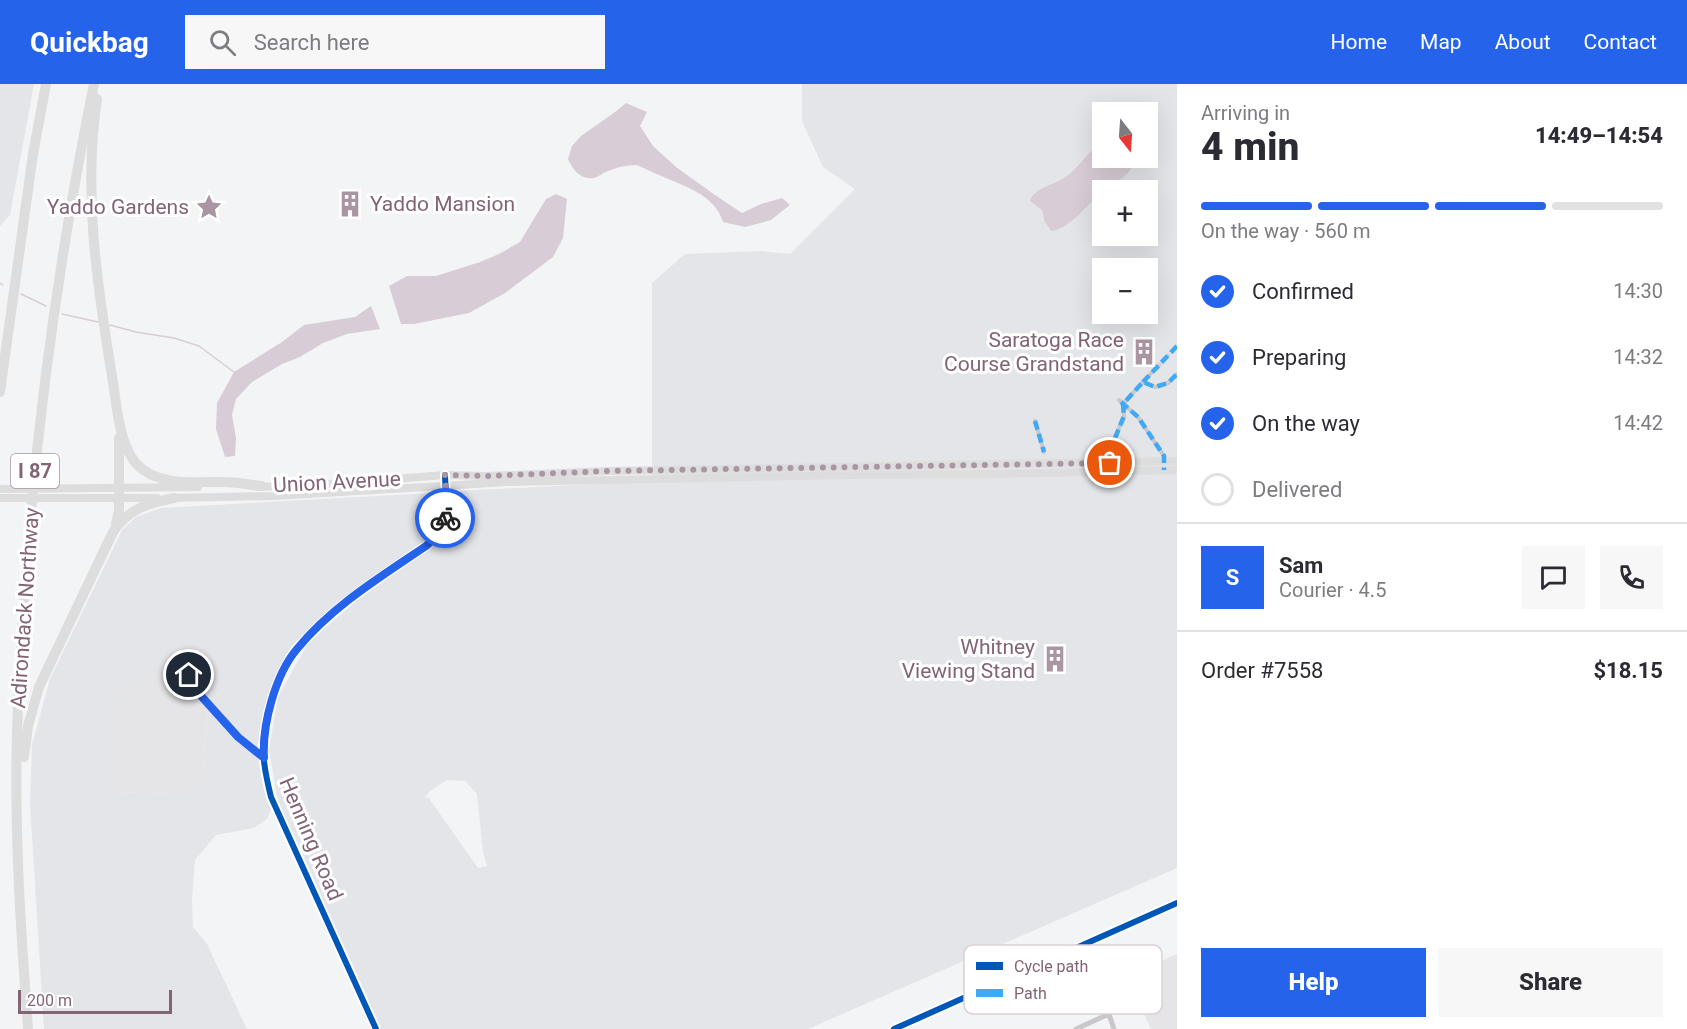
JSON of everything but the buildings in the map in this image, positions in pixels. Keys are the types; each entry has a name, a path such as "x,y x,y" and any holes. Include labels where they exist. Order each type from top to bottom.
{"highway":[{"path":"0,392 33,154 46,84"},
{"name":"Adirondack Northway","path":"27,1029 18,862 18,705 23,617 47,356 76,171 94,84"},
{"path":"98,84 92,171 93,238 123,440 137,465 159,479 262,486"},
{"path":"18,862 25,744 34,700 119,516 118,412"},
{"path":"113,532 122,519 135,510 150,503 174,498"}],"main road":[{"name":"Union Avenue","path":"0,489 53,489 174,498 274,496 508,482 991,474 1164,466 1177,461"},
{"name":"Union Avenue","path":"0,498 52,498 376,481 445,475 487,476 608,471 1105,463 1164,466 1177,470"}],"street":[{"path":"1105,463 1124,416 1123,404 1154,370"},
{"path":"1143,382 1155,387 1168,383 1177,374"},
{"path":"1119,400 1138,417 1148,432"},
{"path":"1035,421 1044,452"},
{"path":"1152,438 1164,456 1164,466"},
{"name":"Henning Road","path":"376,1029 277,812 267,779 264,758 265,730 272,699 287,664 296,650 330,614 438,535 446,513 445,475"},
{"path":"189,675 202,697 238,737 264,758"},
{"path":"1083,945 1177,903"},
{"path":"894,1029 964,998"},
{"path":"1076,1029 1109,1014 1114,1029"}],"shaded area":[{"path":"0,84 34,84 10,215 0,226"},
{"path":"802,84 1177,84 1177,868 1001,945 964,945 964,961 808,1029 381,1029 278,801 269,750 278,697 308,643 355,602 435,545 447,529 452,497 457,491 652,481 652,283 685,254 760,251 790,254 855,189 823,167 802,121","holes":["447,780 465,781 477,794 483,852 487,866 478,868 428,797 424,798 430,791"]},
{"path":"626,103 647,112 640,126 653,146 676,167 742,213 782,198 790,205 771,220 745,227 723,222 713,204 697,192 637,165 615,168 594,178 581,176 568,159 572,146 581,136"},
{"path":"1092,151 1092,168 1131,168 1119,180 1092,180 1092,201 1072,221 1051,231 1045,222 1042,210 1030,201 1039,190 1074,170"},
{"path":"556,194 567,199 563,238 553,257 505,293 469,313 414,324 401,324 389,286 407,276 436,276 499,254 520,242 546,199"},
{"path":"371,306 380,329 347,334 323,343 252,382 236,399 232,415 236,438 235,456 225,457 216,429 217,403 234,372 282,342 304,325 355,317"},
{"path":"432,493 439,496 441,502 436,525 426,541 315,622 285,660 269,697 259,745 261,770 271,809 267,819 254,828 216,835 195,860 192,900 193,927 207,944 247,1029 44,1029 30,804 32,745 50,679 122,530 136,517 161,508","holes":["166,670 167,677 172,680 193,670 208,713 199,785 175,794 117,792 110,775 111,709 122,706 120,689 142,683 141,676"]},
{"path":"111,669 193,670 208,712 199,785 175,794 117,792 110,775"},
{"path":"1177,954 1177,1029 1151,1029 1144,1014 1162,1014 1162,961"}],"waterway":[{"path":"21,294 46,306"},
{"path":"62,314 98,322"},
{"path":"110,325 174,338 199,346 234,372"}],"tunnel":[{"path":"1154,370 1177,346"}],"marked path":[{"path":"1143,382 1177,346"},
{"path":"1105,463 1124,416 1123,404 1143,382 1155,387 1168,383 1177,374"},
{"path":"1121,402 1138,417 1164,456 1164,470"},
{"path":"1035,421 1044,452"}],"cycle path":[{"path":"376,1029 271,797 264,760 264,735 277,685 296,649 339,608 426,546 440,529 446,514 445,475"},
{"path":"1083,945 1177,903"},
{"path":"894,1029 964,998"}],"way so far":[{"path":"445,518 447,502 445,475 1110,463"}],"place":[{"name":"Yaddo Mansion","path":"350,204"},
{"name":"Yaddo Gardens","path":"209,207"},
{"name":"Saratoga Race Course Grandstand","path":"1144,352"},
{"name":"Whitney Viewing Stand","path":"1055,659"}],"route":[{"path":"189,675 202,697 238,737 264,758 265,730 272,699 287,664 296,650 330,614 426,546 438,535 445,518"}]}
